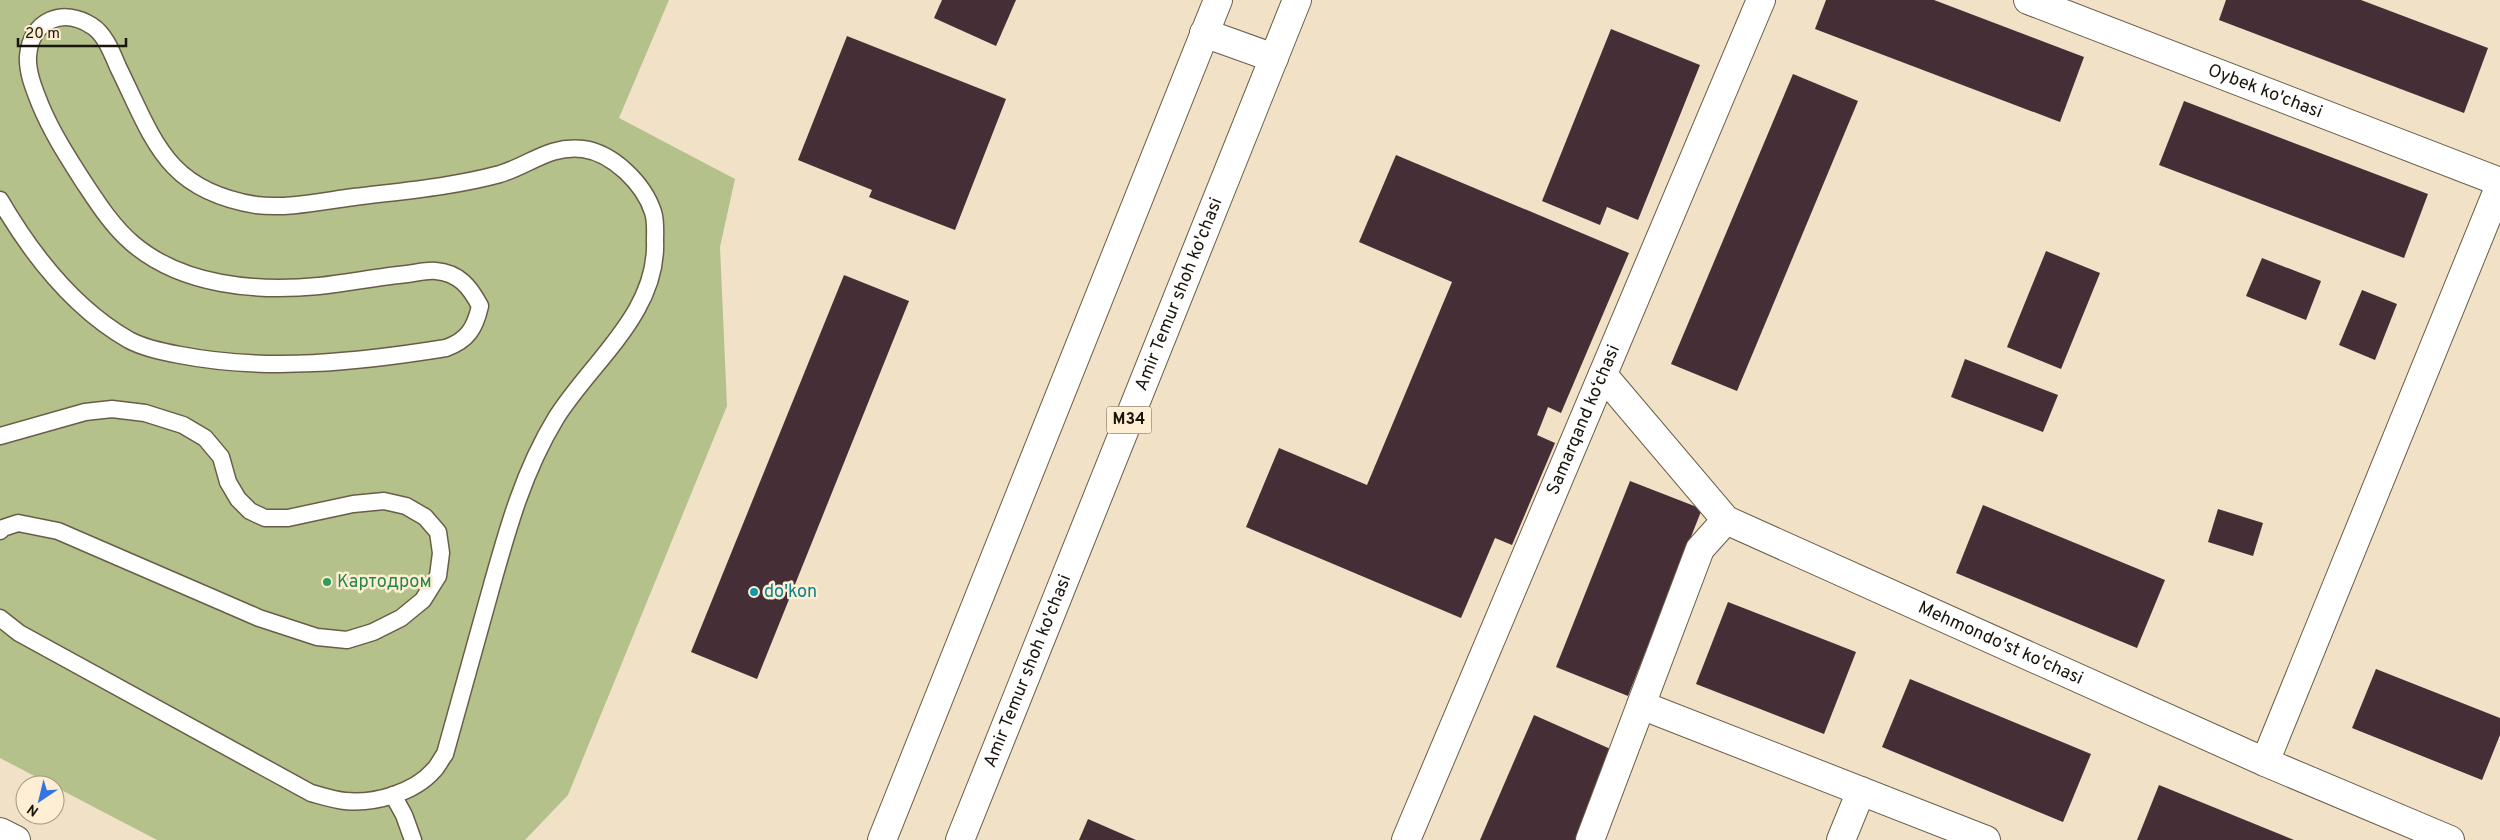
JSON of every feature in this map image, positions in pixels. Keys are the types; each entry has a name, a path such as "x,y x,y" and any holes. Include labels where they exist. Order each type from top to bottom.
{"main road":[{"path":"882,840 1218,0"},
{"name":"Amir Temur shoh ko'chasi","path":"960,840 1297,0"},
{"name":"Samarqand ko‘chasi","path":"1406,840 1761,0"},
{"name":"Oybek ko'chasi","path":"2028,0 2500,184"},
{"path":"1204,33 1274,58"},
{"path":"2265,762 2500,184"},
{"name":"Mehmondo'st ko'chasi","path":"1603,375 1726,520 2265,762 2450,840"},
{"path":"1590,840 1700,549 1726,520"},
{"path":"1641,705 1986,840"},
{"path":"1841,840 1861,791"},
{"path":"0,832 16,840"}],"lane":[{"path":"0,200 38,258 66,292 96,317 130,341 164,352 206,360 238,363 358,361 446,348 458,344 469,335 476,321 480,306 471,289 458,278 436,271 327,285 292,288 252,287 181,272 153,258 132,242 112,222 61,147 45,117 33,88 28,62 30,43 38,28 55,18 72,18 96,27 106,42 154,140 169,162 184,179 204,190 259,205 307,204 444,186 505,173 557,148 588,149 611,160 638,183 654,215 656,253 648,288 626,326 563,407 542,440 522,483 445,754 434,770 416,784 393,795 372,801 344,801 311,793 19,634 0,618"},
{"path":"0,436 85,412 112,409 145,413 183,425 205,438 221,457 228,482 238,499 250,510 265,518 288,518 352,504 384,501 406,506 425,517 438,532 441,553 438,576 423,600 401,618 373,632 347,640 317,637 259,618 58,531 18,523 2,528 0,531"},
{"path":"393,795 404,815 413,840"}],"green space":[{"name":"Картодром","path":"0,0 669,0 619,118 735,179 720,247 727,406 568,795 525,840 157,840 65,792 65,775 33,775 0,758"}],"building":[{"path":"942,0 1016,0 996,46 934,18"},
{"path":"1826,0 1934,0 2084,57 2060,122 1815,29"},
{"path":"2226,0 2361,0 2488,48 2464,113 2219,20"},
{"path":"1611,29 1700,65 1638,220 1607,207 1600,225 1542,201"},
{"path":"847,36 1006,99 955,230 869,197 872,190 798,160"},
{"path":"1793,74 1858,101 1737,391 1671,364"},
{"path":"2184,101 2428,194 2404,258 2159,165"},
{"path":"1396,155 1629,253 1561,413 1548,407 1537,435 1555,443 1512,545 1495,538 1461,618 1246,527 1279,448 1367,485 1452,282 1359,242"},
{"path":"2046,251 2100,273 2061,369 2007,347"},
{"path":"2262,258 2321,281 2306,320 2246,296"},
{"path":"844,275 909,301 757,679 691,652"},
{"path":"2362,290 2397,304 2375,360 2339,345"},
{"path":"1965,359 2058,395 2043,432 1951,397"},
{"path":"1630,481 1702,509 1628,696 1556,667"},
{"path":"1983,505 2165,580 2137,648 1956,573"},
{"path":"2218,509 2263,523 2253,556 2208,542"},
{"path":"1728,602 1856,652 1824,734 1696,684"},
{"path":"2376,669 2500,718 2500,735 2482,780 2352,728"},
{"path":"1910,679 2091,754 2063,822 1882,747"},
{"path":"1534,715 1615,751 1576,840 1480,840"},
{"path":"2159,785 2294,840 2137,840"},
{"path":"1088,819 1136,840 1079,840"}],"place":[{"name":"Картодром","path":"327,582"},
{"name":"do'kon","path":"754,592"}]}
